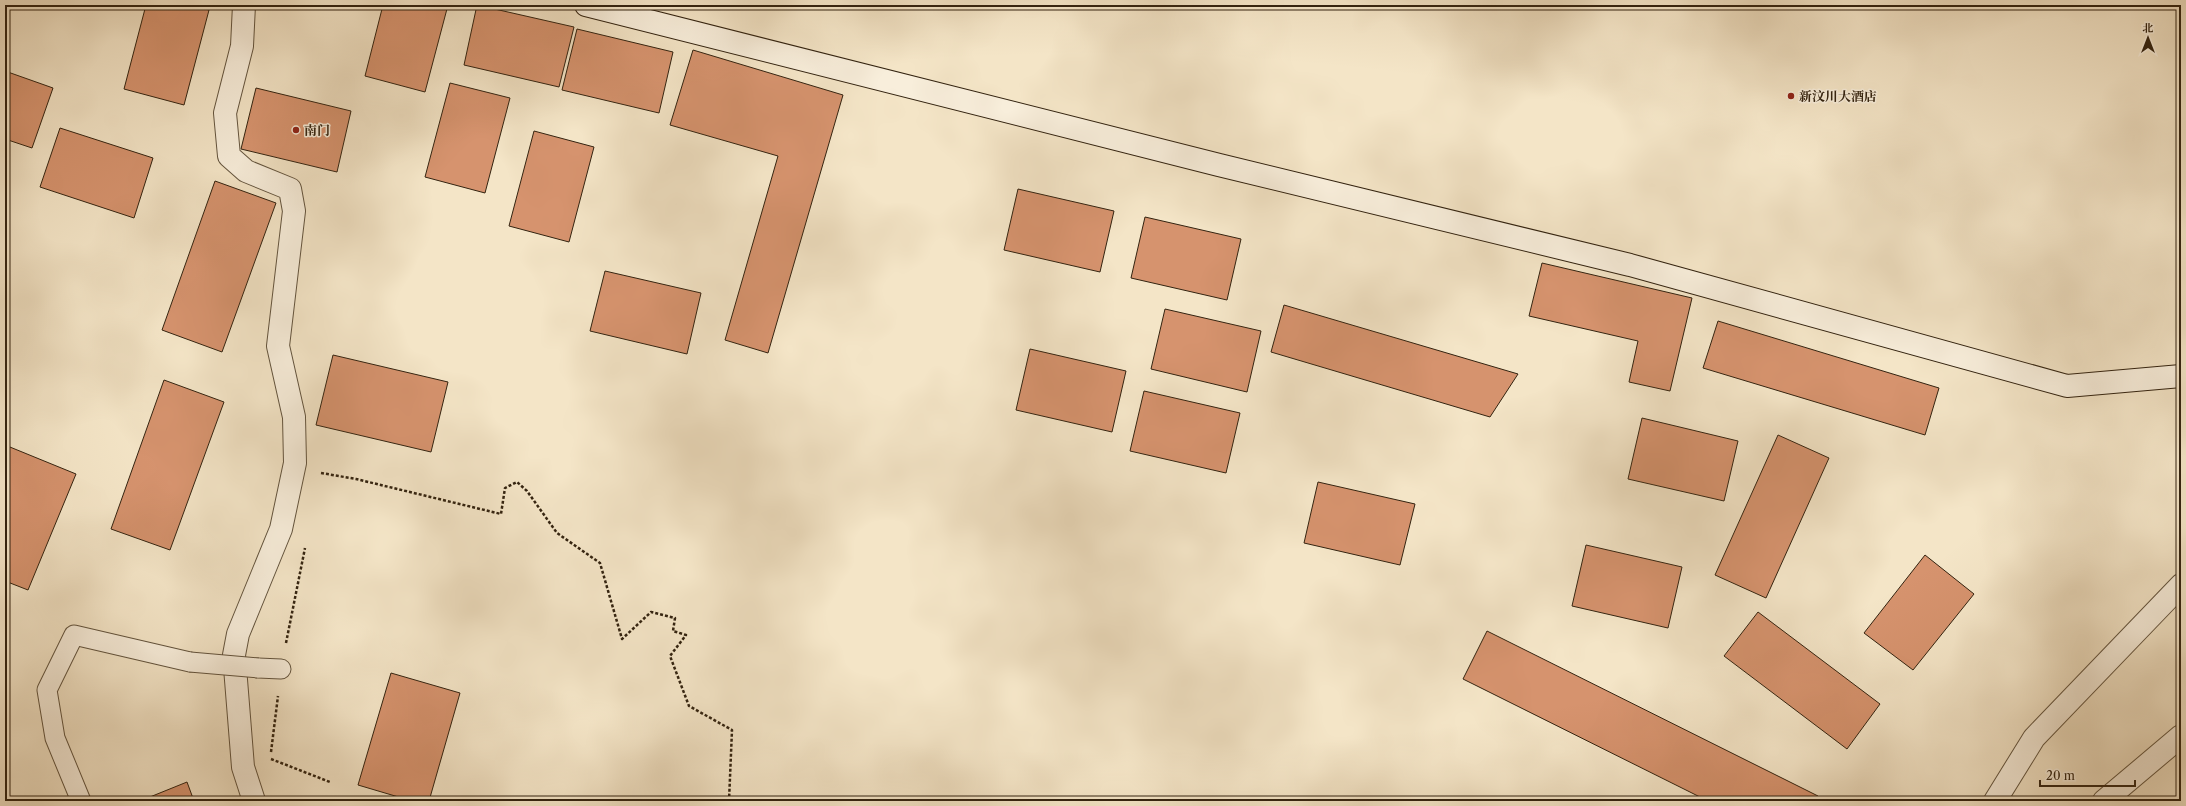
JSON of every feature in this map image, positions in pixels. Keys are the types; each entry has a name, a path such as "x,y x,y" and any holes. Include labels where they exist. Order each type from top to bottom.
{"street":[{"path":"244,5 242,46 224,113 229,156 246,171 290,189 294,211 278,346 294,417 295,463 281,529 238,634 234,655 244,768 254,801"},
{"path":"586,5 1218,165 1630,265 2067,386 2181,376"},
{"path":"1995,801 2034,738 2181,585"},
{"path":"2104,801 2181,736"}],"lane":[{"path":"81,801 55,738 47,690 74,635 190,662 280,669"}],"path":[{"path":"319,481 320,473 356,479 501,514 505,488 517,482 527,491 558,533 600,564 622,639 652,612 675,618 673,631 686,635 670,656 689,706 732,730 729,801"},
{"path":"306,541 280,669 271,759 330,782"}],"building":[{"path":"146,5 188,5 209,10 184,105 124,89"},
{"path":"383,5 448,5 425,92 365,76"},
{"path":"477,5 574,27 559,87 464,65"},
{"path":"577,29 673,52 659,113 562,90"},
{"path":"693,50 843,95 768,353 725,340 778,156 670,125"},
{"path":"5,71 53,88 32,148 5,139"},
{"path":"450,83 510,98 485,193 425,177"},
{"name":"南门","path":"256,88 351,111 337,172 241,149"},
{"path":"60,128 153,158 134,218 40,187"},
{"path":"534,131 594,147 569,242 509,226"},
{"path":"215,181 276,203 222,352 162,330"},
{"path":"1018,189 1114,211 1100,272 1004,250"},
{"path":"1145,217 1241,239 1227,300 1131,278"},
{"path":"1542,263 1692,298 1670,391 1629,382 1638,341 1529,316"},
{"path":"605,271 701,293 687,354 590,331"},
{"path":"1284,305 1518,374 1490,417 1271,352"},
{"path":"1165,309 1261,331 1247,392 1151,369"},
{"path":"1718,321 1939,388 1925,435 1703,368"},
{"path":"1030,349 1126,371 1112,432 1016,410"},
{"path":"333,355 448,382 431,452 316,425"},
{"path":"164,380 224,402 170,550 111,529"},
{"path":"1144,391 1240,413 1226,473 1130,451"},
{"path":"1642,418 1738,441 1724,501 1628,479"},
{"path":"1778,435 1829,458 1766,598 1715,575"},
{"path":"5,445 76,474 28,590 5,581"},
{"path":"1318,482 1415,504 1400,565 1304,543"},
{"path":"1586,545 1682,567 1668,628 1572,606"},
{"path":"1925,555 1974,594 1913,670 1864,633"},
{"path":"1758,612 1880,704 1847,749 1724,656"},
{"path":"1487,631 1818,796 1816,801 1708,801 1463,679"},
{"path":"391,673 460,693 429,801 412,801 358,785"},
{"path":"187,782 194,801 140,801"}],"place":[{"name":"新汶川大酒店","path":"1791,96"},
{"name":"南门","path":"296,130"}]}
